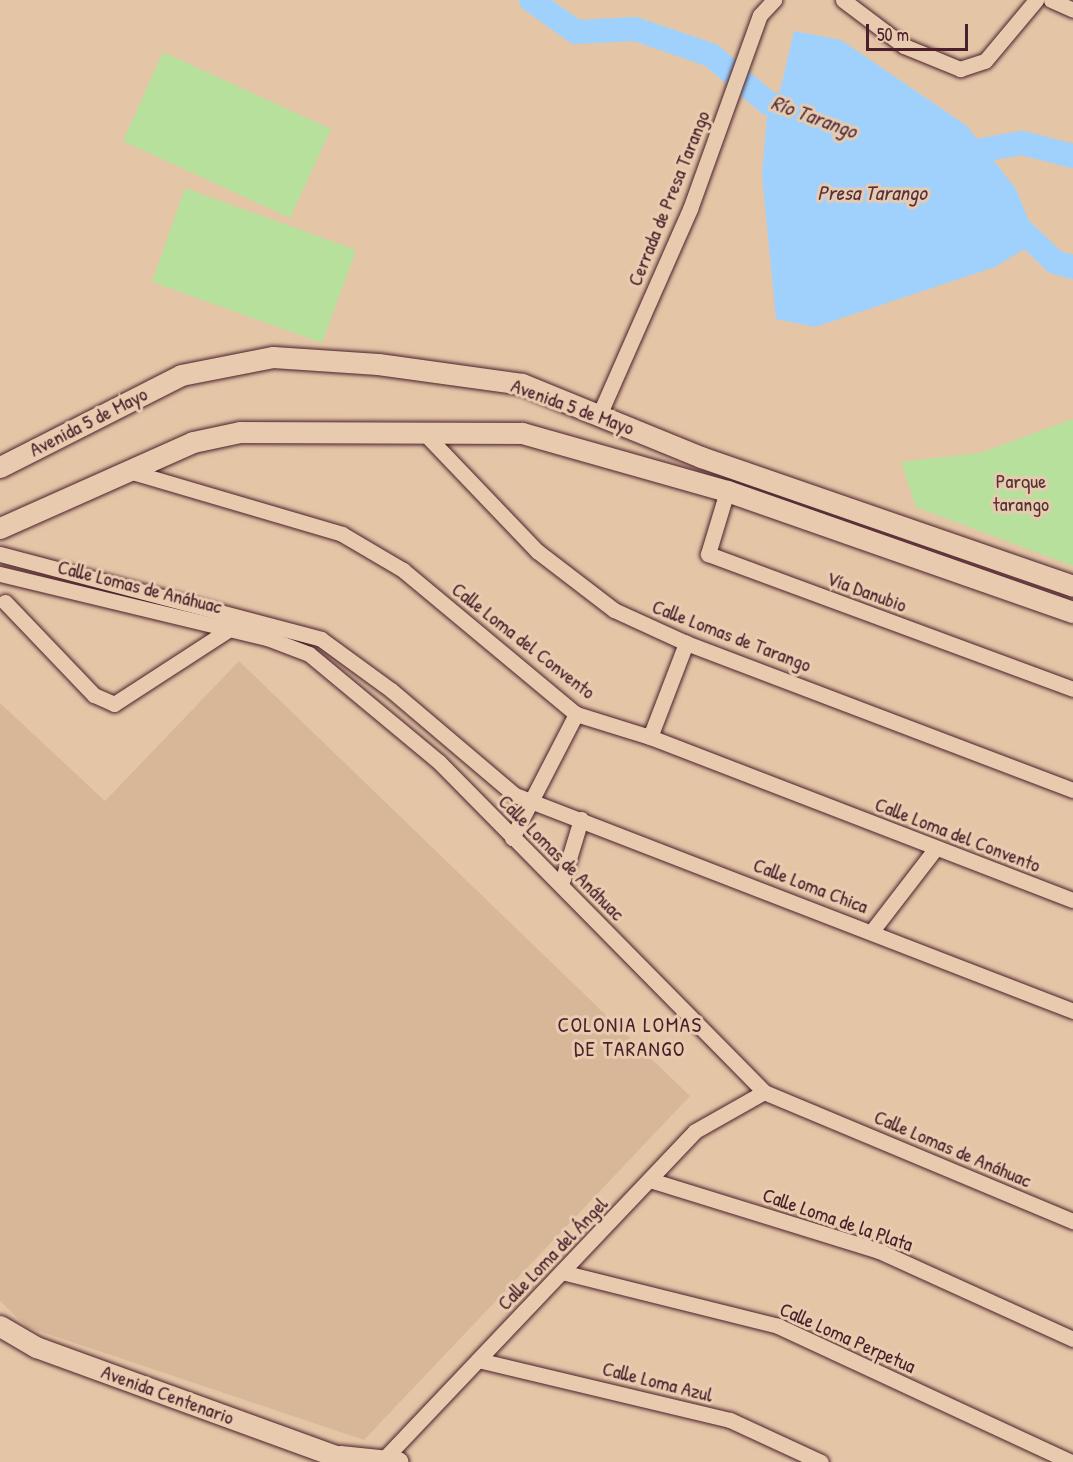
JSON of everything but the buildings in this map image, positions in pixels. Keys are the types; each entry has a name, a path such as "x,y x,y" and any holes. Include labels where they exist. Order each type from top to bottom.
{"main road":[{"name":"Avenida 5 de Mayo","path":"0,467 181,375 273,357 485,377 522,384 600,413 701,457 1073,586"},
{"name":"Avenida 5 de Mayo","path":"0,528 124,470 193,442 240,432 546,436 727,491 1073,612"},
{"name":"Avenida Centenario","path":"0,1326 36,1347 346,1459 387,1462"}],"street":[{"name":"Cerrada de Presa Tarango","path":"600,413 690,209 755,29 774,0"},
{"path":"843,0 903,46 960,69 985,61 1036,0"},
{"path":"1051,0 1073,10"},
{"name":"Calle Lomas de Tarango","path":"428,436 582,589 686,643 1073,790"},
{"name":"Calle Loma del Convento","path":"124,470 342,534 403,570 576,714 650,737 1073,900"},
{"name":"Vía Danubio","path":"727,491 708,554 1073,689"},
{"name":"Calle Lomas de Anáhuac","path":"0,554 321,639 391,690 501,786 533,801"},
{"name":"Calle Lomas de Anáhuac","path":"0,574 228,630 309,654 338,674 439,762 764,1092 1073,1221"},
{"path":"6,602 94,695 114,704 228,630"},
{"path":"650,737 686,643"},
{"path":"512,838 576,714"},
{"name":"Calle Loma Chica","path":"533,801 1073,1011"},
{"path":"561,885 581,819"},
{"path":"872,931 936,848"},
{"name":"Calle Loma del Ángel","path":"387,1462 478,1360 695,1131 764,1092"},
{"name":"Calle Loma de la Plata","path":"650,1180 879,1251 1073,1339"},
{"name":"Calle Loma Perpetua","path":"562,1272 778,1326 1071,1462"},
{"name":"Calle Loma Azul","path":"478,1360 730,1420 821,1462"}],"shaded area":[{"path":"239,661 690,1096 364,1440 27,1327 0,1301 0,703 105,801"}],"green space":[{"path":"163,52 331,129 290,218 123,141"},
{"path":"185,188 356,250 322,343 152,282"},
{"name":"Parque tarango","path":"1073,419 1073,566 916,507 901,462 980,453"}],"water":[{"name":"Presa Tarango","path":"794,31 841,40 967,126 1016,189 1037,241 995,267 815,327 776,319 762,175 768,103 780,91"}],"waterway":[{"name":"Río Tarango","path":"531,0 576,32 635,29 711,55 768,103 799,111"},
{"path":"952,155 1022,143 1073,156"},
{"path":"1012,221 1055,262 1073,267"}],"district":[{"name":"COLONIA LOMAS DE TARANGO","path":"630,1037"}]}
